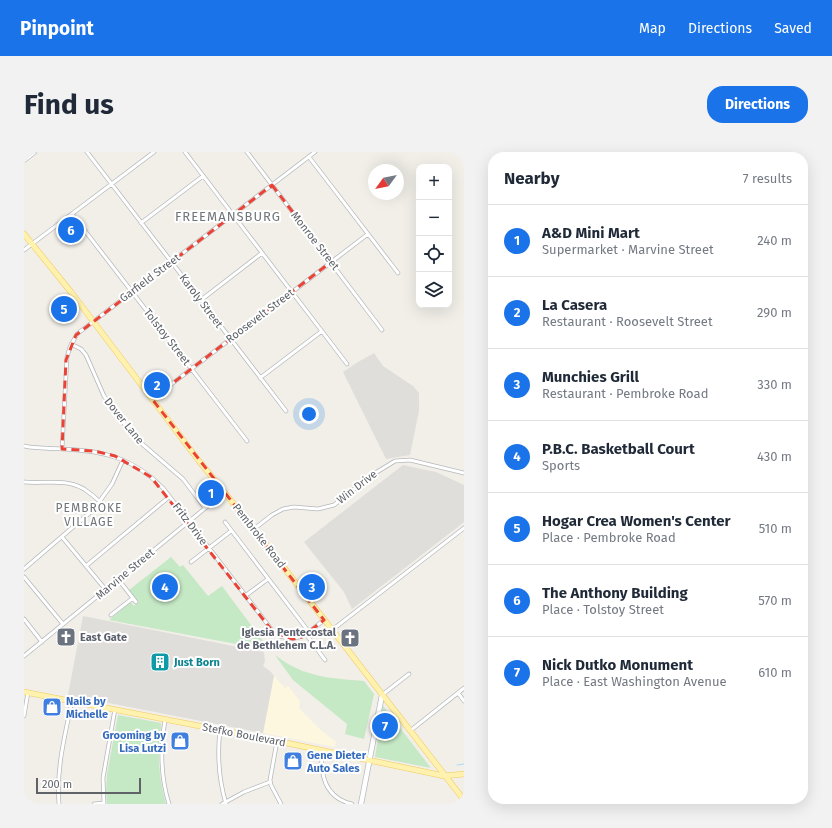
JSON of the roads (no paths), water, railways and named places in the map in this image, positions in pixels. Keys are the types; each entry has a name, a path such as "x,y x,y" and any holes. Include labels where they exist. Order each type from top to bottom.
{"main road":[{"name":"Pembroke Road","path":"24,234 94,321 199,461 254,529 464,800"},
{"name":"Stefko Boulevard","path":"26,692 444,776 464,774"}],"street":[{"path":"24,160 34,152"},
{"name":"Karoly Street","path":"87,152 286,411"},
{"path":"24,250 154,152"},
{"path":"185,152 347,364"},
{"name":"Monroe Street","path":"246,152 382,330"},
{"name":"Garfield Street","path":"62,448 66,363 71,344 79,332 316,152"},
{"path":"309,157 398,274"},
{"path":"141,223 203,176"},
{"name":"Tolstoy Street","path":"72,214 247,441"},
{"name":"Roosevelt Street","path":"152,399 368,234"},
{"path":"201,300 262,253"},
{"path":"260,378 322,331"},
{"name":"Dover Lane","path":"71,344 80,348 86,355 107,401 128,429 141,443 183,479 205,508"},
{"name":"Fritz Drive","path":"24,446 94,451 134,465 151,477 169,497 275,634 296,639 307,633 324,620"},
{"path":"24,569 91,511 112,484 123,460"},
{"name":"Win Drive","path":"254,529 272,515 283,509 294,507 318,509 334,505 376,473 395,461 410,460 464,473"},
{"path":"24,482 61,482 71,484 84,489 99,501"},
{"name":"Marvine Street","path":"24,656 225,492"},
{"path":"86,566 169,497"},
{"path":"225,522 326,660"},
{"path":"332,630 464,528"},
{"path":"191,562 231,531"},
{"path":"62,537 106,590"},
{"path":"24,577 63,624"},
{"path":"118,579 136,602"},
{"path":"245,596 268,579"},
{"path":"111,615 133,598"},
{"path":"24,619 42,642"},
{"path":"361,804 382,695 409,674"},
{"path":"410,731 464,688"},
{"path":"24,716 26,692"},
{"path":"458,693 464,701"},
{"path":"58,804 59,770 72,701"},
{"path":"94,804 104,803 103,778 115,709"},
{"path":"165,720 161,751 161,765 164,788 169,804"},
{"path":"220,730 218,753 219,774 225,803 244,792 270,782"},
{"path":"277,742 270,782 281,804"},
{"path":"322,751 322,773 327,787 340,800 352,804"}],"waterway":[{"path":"457,765 464,764"}],"place":[{"name":"The Anthony Building","path":"71,230"},
{"name":"Hogar Crea Women's Center","path":"64,309"},
{"name":"La Casera","path":"157,385"},
{"name":"A&D Mini Mart","path":"211,493"},
{"name":"P.B.C. Basketball Court","path":"165,587"},
{"name":"Munchies Grill","path":"312,587"},
{"name":"East Gate","path":"66,637"},
{"name":"Iglesia Pentecostal de Bethlehem C.L.A.","path":"350,638"},
{"name":"Just Born","path":"160,662"},
{"name":"Nails by Michelle","path":"52,707"},
{"name":"Nick Dutko Monument","path":"385,726"},
{"name":"Grooming by Lisa Lutzi","path":"180,741"},
{"name":"Gene Dieter Auto Sales","path":"293,761"}],"district":[{"name":"FREEMANSBURG","path":"228,216"},
{"name":"PEMBROKE VILLAGE","path":"89,515"}]}
